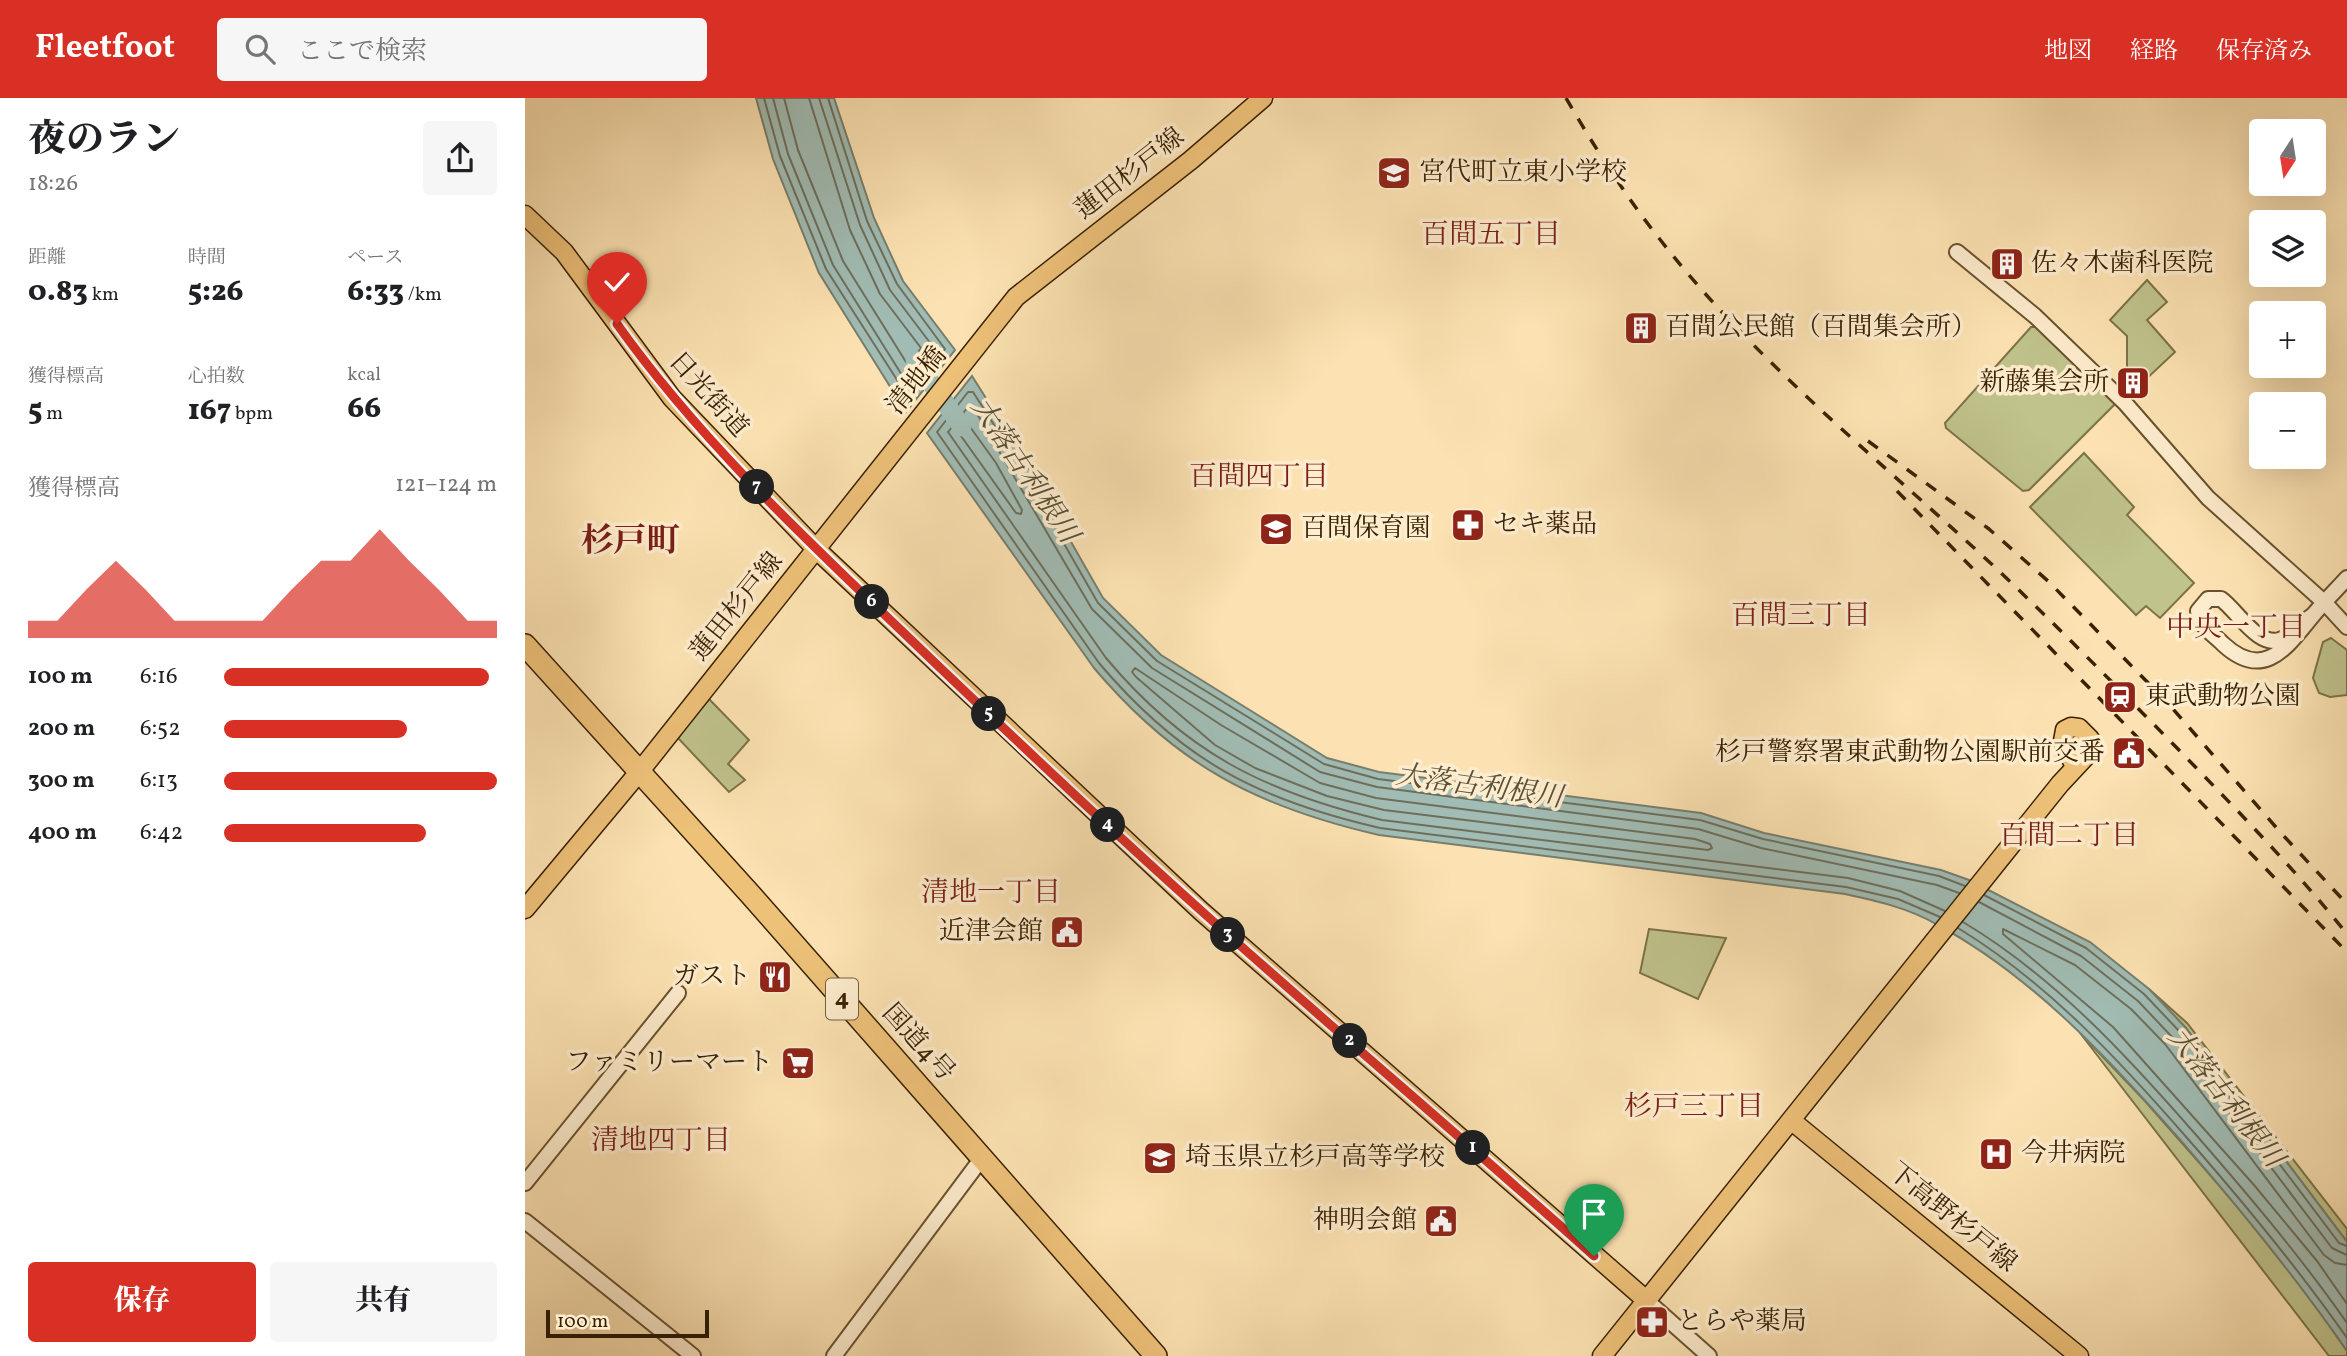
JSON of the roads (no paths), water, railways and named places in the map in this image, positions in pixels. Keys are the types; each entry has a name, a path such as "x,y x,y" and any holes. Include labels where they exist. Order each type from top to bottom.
{"highway":[{"name":"国道4号","path":"525,645 982,1158 1147,1353"}],"main road":[{"name":"蓮田杉戸線","path":"974,352 1016,297 1191,160 1263,98"},
{"name":"日光街道","path":"525,215 564,252 664,390 817,550 1212,921 1646,1300"},
{"name":"清地橋","path":"900,443 974,352"},
{"name":"蓮田杉戸線","path":"525,909 640,771 900,443"},
{"path":"1602,1356 2075,767"},
{"name":"下高野杉戸線","path":"1792,1121 2079,1356"}],"street":[{"path":"1957,252 2035,316 2147,426 2218,507 2325,603 2347,627"},
{"path":"2313,615 2298,636 2281,652 2273,657 2256,660 2244,659 2231,651 2202,624 2198,611 2208,599 2221,599 2259,636 2268,640 2282,639 2313,615 2347,578"},
{"path":"525,1183 678,993"},
{"path":"834,1356 982,1158"},
{"path":"525,1222 693,1356"},
{"name":"日光街道","path":"1646,1300 1709,1356"}],"water":[{"path":"756,98 834,98 874,218 903,281 955,350 906,412 819,273 773,159"},
{"path":"972,376 1018,449 1103,598 1161,655 1327,758 1379,772 1701,813 1764,833 1941,870 1969,880 2090,942 2149,989 2185,1027 2347,1242 2347,1351 2288,1270 2225,1193 2155,1111 2098,1051 2005,968 1925,918 1845,894 1379,835 1295,811 1257,795 1188,756 1125,702 1094,668 927,433"}],"waterway":[{"name":"大落古利根川","path":"915,360 962,427"}],"railway":[{"path":"1566,98 1611,172 1649,225 1739,331 2067,637 2242,816 2347,934"},
{"path":"1868,441 1989,529 2048,581 2166,701 2347,904"},
{"path":"1897,491 2347,952"}],"place":[{"name":"宮代町立東小学校","path":"1394,173"},
{"name":"佐々木歯科医院","path":"2007,264"},
{"name":"百間公民館（百間集会所）","path":"1641,328"},
{"name":"新藤集会所","path":"2133,383"},
{"name":"セキ薬品","path":"1468,525"},
{"name":"百間保育園","path":"1276,529"},
{"name":"東武動物公園","path":"2120,697"},
{"name":"杉戸警察署東武動物公園駅前交番","path":"2129,753"},
{"name":"近津会館","path":"1067,932"},
{"name":"ガスト","path":"775,977"},
{"name":"ファミリーマート","path":"798,1063"},
{"name":"今井病院","path":"1996,1154"},
{"name":"埼玉県立杉戸高等学校","path":"1160,1158"},
{"name":"神明会館","path":"1441,1221"},
{"name":"とらや薬局","path":"1652,1322"}],"district":[{"name":"百間五丁目","path":"1491,235"},
{"name":"百間四丁目","path":"1259,477"},
{"name":"杉戸町","path":"630,543"},
{"name":"百間三丁目","path":"1801,616"},
{"name":"中央一丁目","path":"2236,628"},
{"name":"百間二丁目","path":"2069,836"},
{"name":"清地一丁目","path":"991,893"},
{"name":"杉戸三丁目","path":"1694,1107"},
{"name":"清地四丁目","path":"661,1141"}]}
